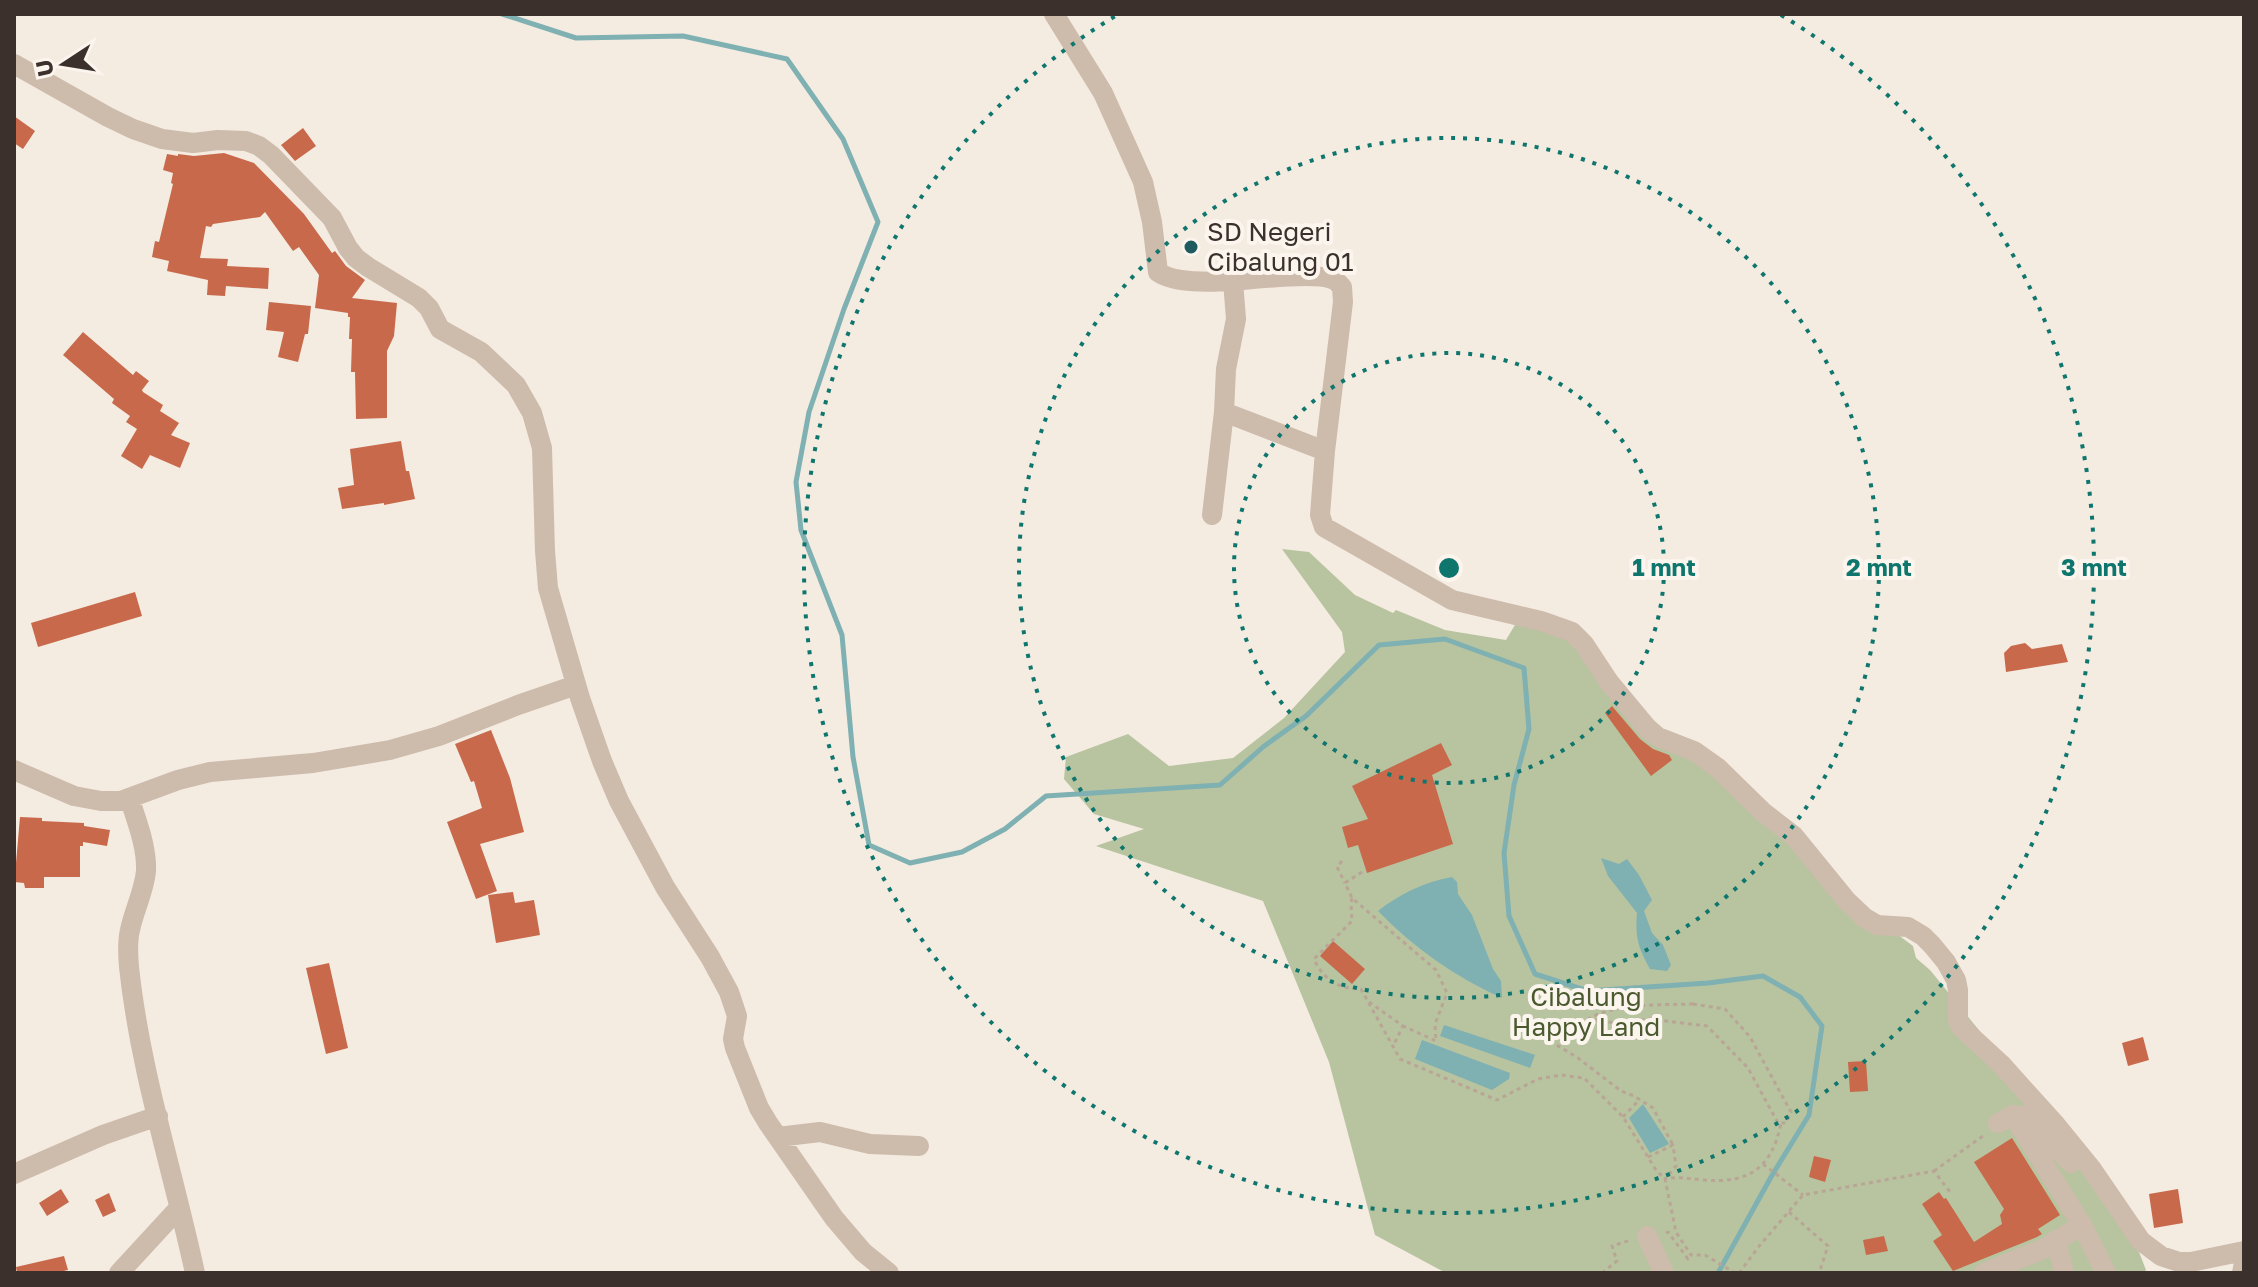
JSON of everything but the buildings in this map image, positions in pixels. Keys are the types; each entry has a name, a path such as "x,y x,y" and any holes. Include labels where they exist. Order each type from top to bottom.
{"street":[{"path":"1054,14 1103,93 1143,182 1158,272 1170,278 1211,282 1322,277 1331,278 1342,287 1343,302 1320,515 1324,527 1452,600 1541,621 1572,632 1648,729 1658,737 1694,751 1718,768 1763,812 1794,836 1847,901 1865,918 1877,925 1908,927 1923,936 1954,974 1958,990 1958,1021 1963,1029 2001,1064 2056,1125 2091,1168 2141,1241 2169,1261 2191,1262 2244,1251"},
{"path":"14,64 108,117 162,139 193,143 233,140 259,146 332,218 356,258 419,298 429,308 440,329 481,352 506,373 538,428 542,448 548,588 576,685 619,801 665,887 729,992 736,1010 733,1039 759,1108 834,1218 863,1252 889,1273"},
{"path":"1212,515 1226,369 1235,326 1233,281"},
{"path":"1224,412 1325,451"},
{"path":"14,770 74,796 111,802 130,800 178,780 210,772 313,763 390,750 448,733 576,685"},
{"path":"130,800 146,868 143,892 130,929 129,965 145,1063 195,1273"},
{"path":"14,1174 103,1135 158,1116"},
{"path":"2106,1273 2082,1225 2006,1119 2024,1116 2115,1205"},
{"path":"778,1137 820,1132 870,1144 919,1146"},
{"path":"119,1273 178,1209"},
{"path":"1984,1273 2043,1249 2082,1225"},
{"path":"1647,1236 1664,1273"},
{"path":"2056,1240 2064,1273"},
{"path":"2242,1273 2244,1263"}],"path":[{"path":"1342,861 1337,867 1352,898 1436,970 1447,993 1435,1024 1436,1041 1403,1026 1367,1001"},
{"path":"1345,883 1362,872"},
{"path":"1352,898 1352,921 1314,959 1320,971 1338,986 1361,989 1400,1059 1497,1100 1538,1079 1561,1075 1584,1078 1623,1117 1656,1170 1665,1179 1676,1232 1691,1255 1705,1255 1737,1273 1801,1194 1934,1171 2006,1119"},
{"path":"1693,1004 1725,1009 1750,1037 1784,1095 1791,1112 1786,1123 1781,1123 1778,1123 1748,1068 1707,1026 1650,1019 1616,1023 1588,1019 1599,1012 1639,1007 1693,1004"},
{"path":"1393,1046 1403,1026"},
{"path":"1550,1041 1621,1091 1653,1108 1673,1145 1676,1166 1665,1179"},
{"path":"1623,1117 1640,1099"},
{"path":"1665,1179 1732,1181 1765,1166 1781,1123"},
{"path":"1648,1157 1673,1145"},
{"path":"1765,1166 1801,1194"},
{"path":"1934,1171 1950,1192"},
{"path":"1789,1212 1828,1246 1819,1273"}],"green space":[{"name":"Cibalung Happy Land","path":"1282,549 1309,552 1355,595 1393,613 1396,610 1445,630 1506,640 1525,608 1562,619 1625,694 1850,899 1913,946 1916,958 1930,970 2026,1088 2129,1226 2146,1270 2144,1273 1446,1273 1375,1235 1329,1062 1263,901 1096,846 1144,829 1094,814 1064,779 1066,757 1128,734 1169,766 1233,758 1284,718 1345,652 1342,632"}],"water":[{"path":"1601,858 1619,864 1627,859 1639,875 1652,900 1644,911 1652,933 1663,945 1671,965 1667,971 1650,969 1638,942 1637,913 1608,876"},
{"path":"1452,877 1501,981 1502,998 1436,960 1378,911 1413,890"},
{"path":"1444,1025 1535,1055 1530,1068 1440,1036"},
{"path":"1422,1040 1510,1073 1509,1079 1492,1090 1415,1059"},
{"path":"1643,1104 1669,1144 1650,1153 1629,1118"}],"waterway":[{"path":"502,14 576,38 683,36 787,59 843,139 878,222 809,412 796,482 801,530 842,635 853,757 869,845 910,863 962,852 1005,829 1046,796 1220,785 1263,747 1306,716 1379,645 1445,639 1524,668 1529,729 1514,785 1504,853 1509,916 1535,974 1588,991 1763,976 1800,997 1822,1026 1809,1115 1718,1273"}],"place":[{"name":"SD Negeri Cibalung 01","path":"1191,247"}]}
